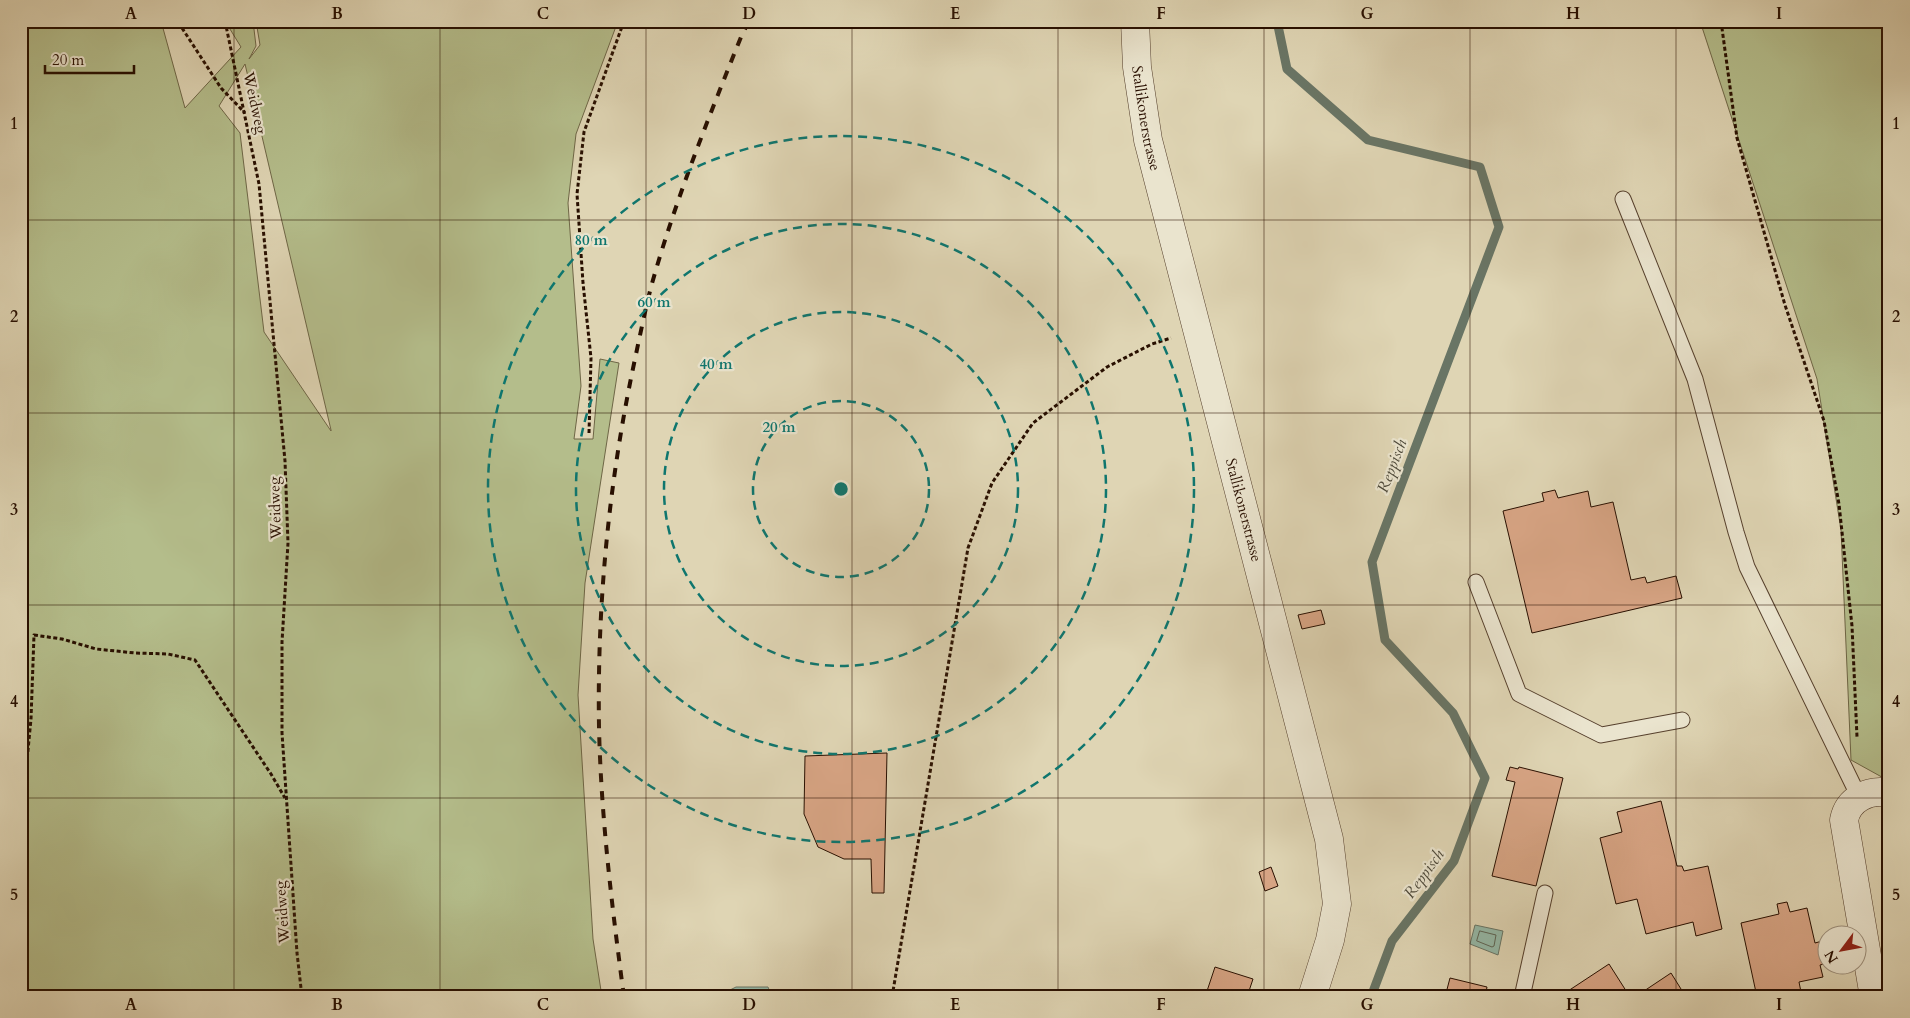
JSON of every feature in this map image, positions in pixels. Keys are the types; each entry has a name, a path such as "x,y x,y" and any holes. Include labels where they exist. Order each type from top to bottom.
{"street":[{"name":"Stallikonerstrasse","path":"1135,21 1137,67 1144,120 1329,839 1337,904 1322,970 1312,997"},
{"path":"1874,997 1845,832 1846,813 1859,797 1874,792 1889,793"}],"lane":[{"path":"1623,199 1695,379 1747,567 1859,797"},
{"path":"1476,582 1519,694 1601,734 1682,720"},
{"path":"1522,997 1545,893"}],"path":[{"name":"Weidweg","path":"225,21 246,114 259,184 285,461 288,543 281,688 286,799 302,997"},
{"path":"589,433 591,358 583,283 578,194 584,132 624,21"},
{"path":"1721,21 1737,138 1785,305 1824,421 1839,504 1852,626 1857,740"},
{"path":"182,28 221,88 246,114"},
{"path":"892,997 968,548 992,483 1032,423 1107,367 1152,344 1198,330"},
{"path":"21,823 31,719 34,635 62,639 96,649 168,654 195,660 286,799"}],"shaded area":[{"path":"21,21 161,21 185,108 241,47 225,21 253,21 256,46 249,59 260,45 256,21 618,21 576,134 568,203 581,386 574,439 593,439 600,359 619,363 585,583 578,695 593,939 602,997 21,997","holes":["245,64 331,431 264,332 240,133 219,106"]},
{"path":"1700,21 1889,21 1889,781 1851,760 1841,530 1817,379"}],"water":[{"path":"1475,925 1503,931 1498,955 1470,944"},
{"path":"736,987 768,987 772,997 726,997 730,990"}],"building":[{"path":"1555,490 1558,498 1588,491 1591,507 1613,502 1631,580 1645,577 1647,583 1676,576 1682,598 1532,633 1503,511 1544,501 1542,493"},
{"path":"1321,610 1325,624 1302,629 1298,615"},
{"path":"887,753 884,893 872,893 871,859 844,859 818,847 804,814 805,756"},
{"path":"1510,767 1518,769 1519,767 1563,778 1536,886 1492,876 1515,782 1506,780"},
{"path":"1661,801 1677,866 1682,866 1684,871 1708,866 1722,929 1696,936 1693,922 1646,934 1637,899 1616,904 1600,838 1622,832 1617,812"},
{"path":"1271,867 1278,886 1265,891 1259,872"},
{"path":"1787,902 1790,912 1807,908 1815,943 1818,942 1818,976 1823,977 1799,982 1802,997 1757,997 1741,923 1779,914 1777,904"},
{"path":"1609,964 1630,997 1572,997 1568,991"},
{"path":"1215,967 1253,979 1247,997 1205,997"},
{"path":"1671,973 1686,997 1635,997"},
{"path":"1450,978 1487,987 1485,997 1445,997"}],"waterway":[{"name":"Reppisch","path":"1277,21 1287,69 1368,140 1480,167 1499,227 1372,562 1385,640 1453,713 1485,778 1454,861 1392,941 1371,997"}],"railway":[{"path":"624,997 611,896 600,761 600,634 606,542 626,404 651,287 660,255 693,160 749,21"}]}
